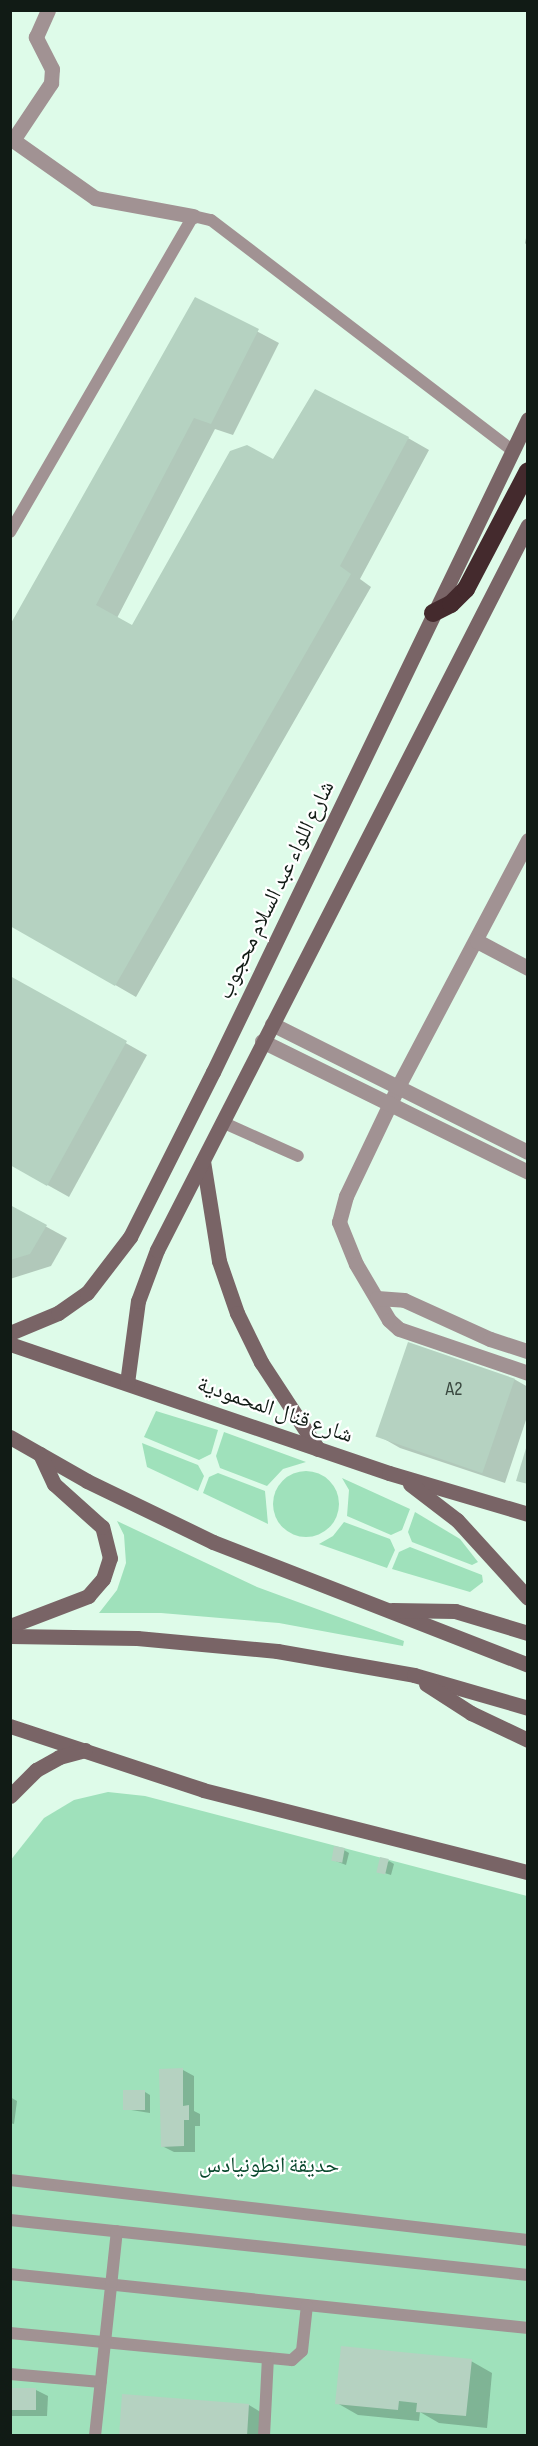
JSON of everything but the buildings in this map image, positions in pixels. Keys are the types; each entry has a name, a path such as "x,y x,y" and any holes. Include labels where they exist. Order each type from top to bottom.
{"highway":[{"path":"433,614 451,604 466,589 528,471"}],"main road":[{"name":"شارع اللواء عبد السلام محجوب","path":"10,1333 58,1313 87,1293 130,1237 213,1072 511,449 528,418"},
{"path":"128,1383 132,1329 147,1275 262,1041 528,525"},
{"path":"203,1160 219,1261 237,1313 261,1362 318,1449"},
{"name":"شارع قنال المحمودية","path":"10,1344 389,1473 528,1514"},
{"path":"10,1437 213,1542 528,1665"},
{"path":"10,1626 88,1596 103,1579 110,1558 102,1527 54,1484 40,1454"},
{"path":"389,1473 421,1492 458,1520 528,1598"},
{"path":"386,1611 455,1611 528,1633"},
{"path":"10,1636 207,1643 277,1651 414,1675 528,1708"},
{"path":"414,1675 471,1713 528,1740"},
{"path":"10,1726 203,1790 528,1872"},
{"path":"10,1796 36,1770 59,1757 85,1750"}],"street":[{"path":"48,10 36,38 52,69 51,83 12,139 95,198 193,216"},
{"path":"528,840 477,941 398,1087 343,1203 339,1222 347,1247 377,1298 399,1329 528,1373"},
{"path":"477,941 528,968"},
{"path":"272,1024 528,1152"},
{"path":"262,1041 391,1102 528,1172"},
{"path":"377,1298 404,1300 490,1339 528,1351"}],"lane":[{"path":"10,532 193,216 211,220 511,449"},
{"path":"222,1122 298,1156"},
{"path":"10,2180 528,2240"},
{"path":"10,2220 528,2275"},
{"path":"95,2436 117,2231"},
{"path":"10,2274 528,2328"},
{"path":"10,2333 292,2360 300,2355 307,2305"},
{"path":"264,2436 268,2358"},
{"path":"10,2374 101,2382"}],"green space":[{"path":"156,1411 218,1430 211,1454 199,1460 144,1437"},
{"path":"224,1432 306,1462 283,1469 267,1486 220,1468 216,1456"},
{"path":"142,1443 198,1465 204,1476 198,1491 147,1467"},
{"path":"300,1471 312,1471 324,1476 334,1486 339,1504 337,1517 324,1532 312,1537 300,1537 288,1532 278,1522 273,1510 273,1498 278,1486 288,1476"},
{"path":"218,1473 265,1491 268,1524 203,1493 209,1477"},
{"path":"342,1478 410,1509 402,1530 391,1535 347,1516 349,1490"},
{"path":"415,1512 460,1539 478,1562 472,1565 412,1542 408,1532"},
{"path":"117,1521 257,1587 404,1641 403,1646 279,1623 161,1613 99,1613 117,1590 126,1563 124,1535"},
{"path":"344,1522 390,1539 395,1550 387,1568 319,1544 333,1536"},
{"path":"410,1547 482,1575 483,1582 470,1592 392,1569 399,1552"},
{"name":"حديقة انطونيادس","path":"108,1792 145,1796 527,1896 527,2435 11,2436 10,1861 44,1818 74,1800"}]}
